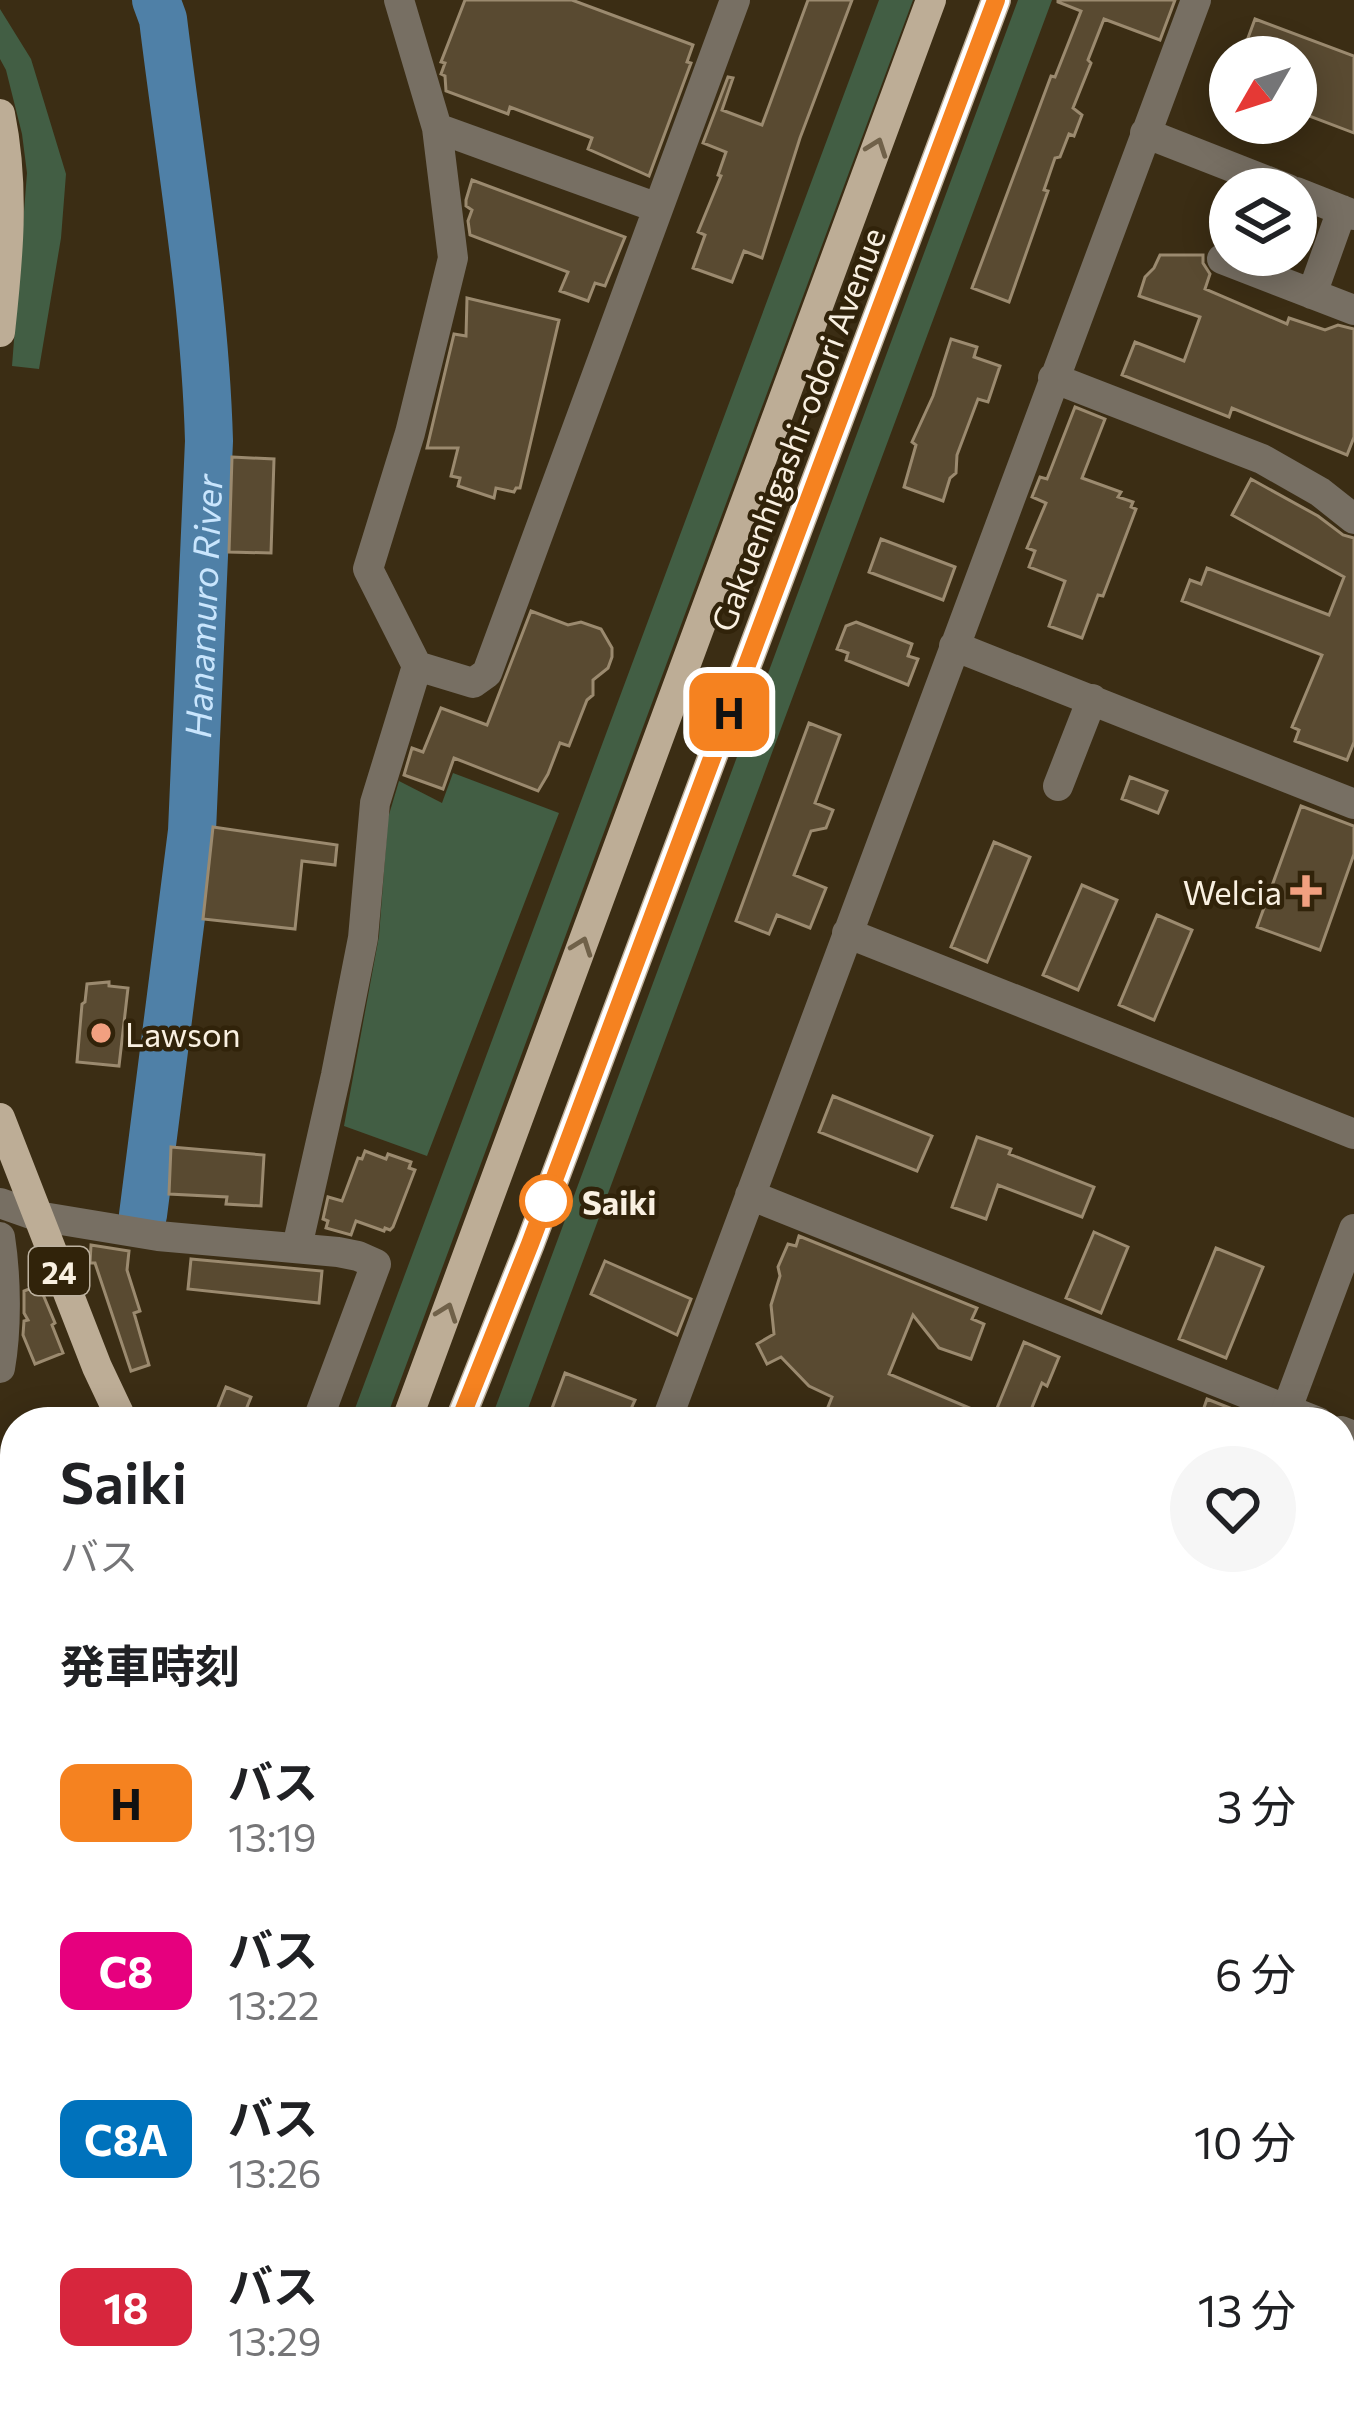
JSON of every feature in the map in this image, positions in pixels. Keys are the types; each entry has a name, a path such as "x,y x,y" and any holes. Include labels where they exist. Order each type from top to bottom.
{"main road":[{"name":"Gakuenhigashi-odori Avenue","path":"412,1407 931,0"},
{"name":"Gakuenhigashi-odori Avenue","path":"465,1407 996,0"},
{"path":"0,115 10,244 0,332"},
{"name":"24","path":"0,1118 116,1407"},
{"path":"478,1407 488,1348"}],"street":[{"path":"297,1247 363,938 376,803 417,666 368,569 410,433 453,258 436,128 399,0"},
{"path":"417,666 472,682 487,673 735,0"},
{"path":"672,1407 1196,0"},
{"path":"436,128 658,208"},
{"path":"1145,133 1235,168"},
{"path":"1312,294 1348,212 1317,200"},
{"path":"1266,276 1354,310"},
{"path":"1053,378 1262,459 1320,492 1354,519"},
{"path":"954,646 1354,804"},
{"path":"1058,786 1092,699"},
{"path":"847,933 1354,1134"},
{"path":"750,1195 1262,1407"},
{"path":"0,1204 37,1216 158,1236 297,1247 358,1256 376,1264 323,1407"},
{"path":"1287,1407 1354,1229"},
{"path":"0,1237 0,1368"}],"green space":[{"path":"879,0 913,0 391,1407 356,1407"},
{"path":"1018,0 1052,0 529,1407 496,1407"},
{"path":"0,9 31,59 66,174 61,238 39,369 12,366 27,173 22,134 0,59"},
{"path":"453,773 559,813 427,1156 344,1126 379,936 388,818 399,781 442,803"}],"building":[{"path":"465,0 572,0 693,45 687,62 691,63 649,176 588,149 592,138 510,107 508,114 446,91 441,74 445,63 441,62"},
{"path":"808,0 852,0 800,138 762,258 744,251 732,282 693,268 705,235 698,232 726,152 703,143 728,77 733,78 722,110 762,125"},
{"path":"1058,0 1175,0 1160,40 1104,19 1073,108 1082,115 1074,136 1069,134 1060,157 1055,158 1009,302 972,288 1051,76 1055,77 1081,11"},
{"path":"1255,19 1300,36 1249,36"},
{"path":"1317,42 1354,56 1354,133 1317,119"},
{"path":"472,180 625,237 605,286 595,283 588,301 560,291 568,272 470,235 472,210 466,200"},
{"path":"1160,255 1203,255 1209,276 1205,289 1287,324 1289,318 1325,330 1338,325 1354,329 1354,437 1347,455 1232,408 1229,417 1122,375 1135,342 1184,361 1200,317 1139,296 1145,277"},
{"path":"467,298 559,320 520,488 514,492 496,488 494,498 458,486 460,478 451,476 458,448 427,448 454,334 466,336"},
{"path":"951,339 977,347 974,357 1000,366 988,402 978,399 943,501 904,487 916,445 912,442"},
{"path":"1075,407 1105,419 1082,478 1121,492 1118,497 1133,502 1131,507 1136,509 1082,638 1049,626 1065,581 1029,567 1035,551 1027,548 1046,503 1032,497 1040,477 1047,479"},
{"path":"232,457 274,459 271,553 229,552"},
{"path":"1251,479 1354,538 1354,742 1347,760 1295,741 1299,730 1292,727 1322,655 1182,601 1190,580 1201,584 1207,568 1329,615 1344,577 1232,515"},
{"path":"881,539 955,567 943,600 869,572"},
{"path":"531,611 568,625 581,622 601,629 612,648 608,668 593,680 593,695 569,746 560,743 538,791 454,758 443,789 404,775 412,748 423,752 441,708 487,725"},
{"path":"856,622 912,644 908,656 918,659 908,685 846,660 848,653 837,649 846,626"},
{"path":"809,723 840,735 815,803 833,810 826,828 811,831 794,875 826,888 810,928 777,915 769,934 736,921"},
{"path":"1130,777 1167,791 1158,813 1122,799"},
{"name":"Welcia","path":"1301,806 1354,826 1354,854 1320,950 1257,927"},
{"path":"213,827 337,845 335,865 302,861 295,929 203,919"},
{"path":"994,842 1030,857 987,962 951,947"},
{"path":"1082,885 1117,900 1078,990 1043,975"},
{"path":"1157,915 1192,930 1154,1020 1119,1005"},
{"name":"Lawson","path":"109,982 109,986 128,988 119,1066 77,1062 87,984"},
{"path":"833,1096 932,1136 917,1171 819,1132"},
{"path":"977,1137 1094,1187 1082,1217 998,1185 986,1219 952,1207"},
{"path":"171,1147 264,1155 261,1206 226,1204 227,1197 169,1194"},
{"path":"365,1151 411,1162 409,1168 415,1170 393,1227 384,1231 356,1221 351,1235 326,1228 328,1197 342,1201"},
{"path":"1094,1232 1128,1247 1101,1313 1066,1298"},
{"path":"799,1236 977,1308 972,1319 984,1324 971,1359 939,1348 913,1315 889,1374 967,1407 828,1407 832,1397 809,1386 781,1357 767,1364 757,1344 774,1334 771,1305 778,1267 788,1244 796,1246"},
{"path":"91,1245 129,1251 127,1270 140,1311 134,1313 149,1365 131,1371 95,1263 90,1263"},
{"path":"1216,1248 1263,1267 1226,1358 1179,1339"},
{"path":"191,1259 322,1271 319,1303 188,1289"},
{"path":"605,1261 691,1299 677,1335 591,1294"},
{"path":"39,1285 63,1353 35,1364 23,1335 28,1320 24,1291"},
{"path":"1024,1342 1059,1357 1047,1386 1042,1383 1032,1407 997,1407"},
{"path":"565,1373 635,1400 632,1407 553,1407"},
{"path":"226,1387 251,1397 247,1407 218,1407"},
{"path":"1207,1399 1227,1407 1204,1407"}],"waterway":[{"name":"Hanamuro River","path":"143,1215 192,831 209,441 191,230 163,19 156,0"}],"bus line":[{"name":"H","path":"465,1407 996,0"}],"place":[{"name":"Welcia","path":"1306,891"},
{"name":"Lawson","path":"101,1033"},
{"name":"Saiki","path":"546,1201"}]}
